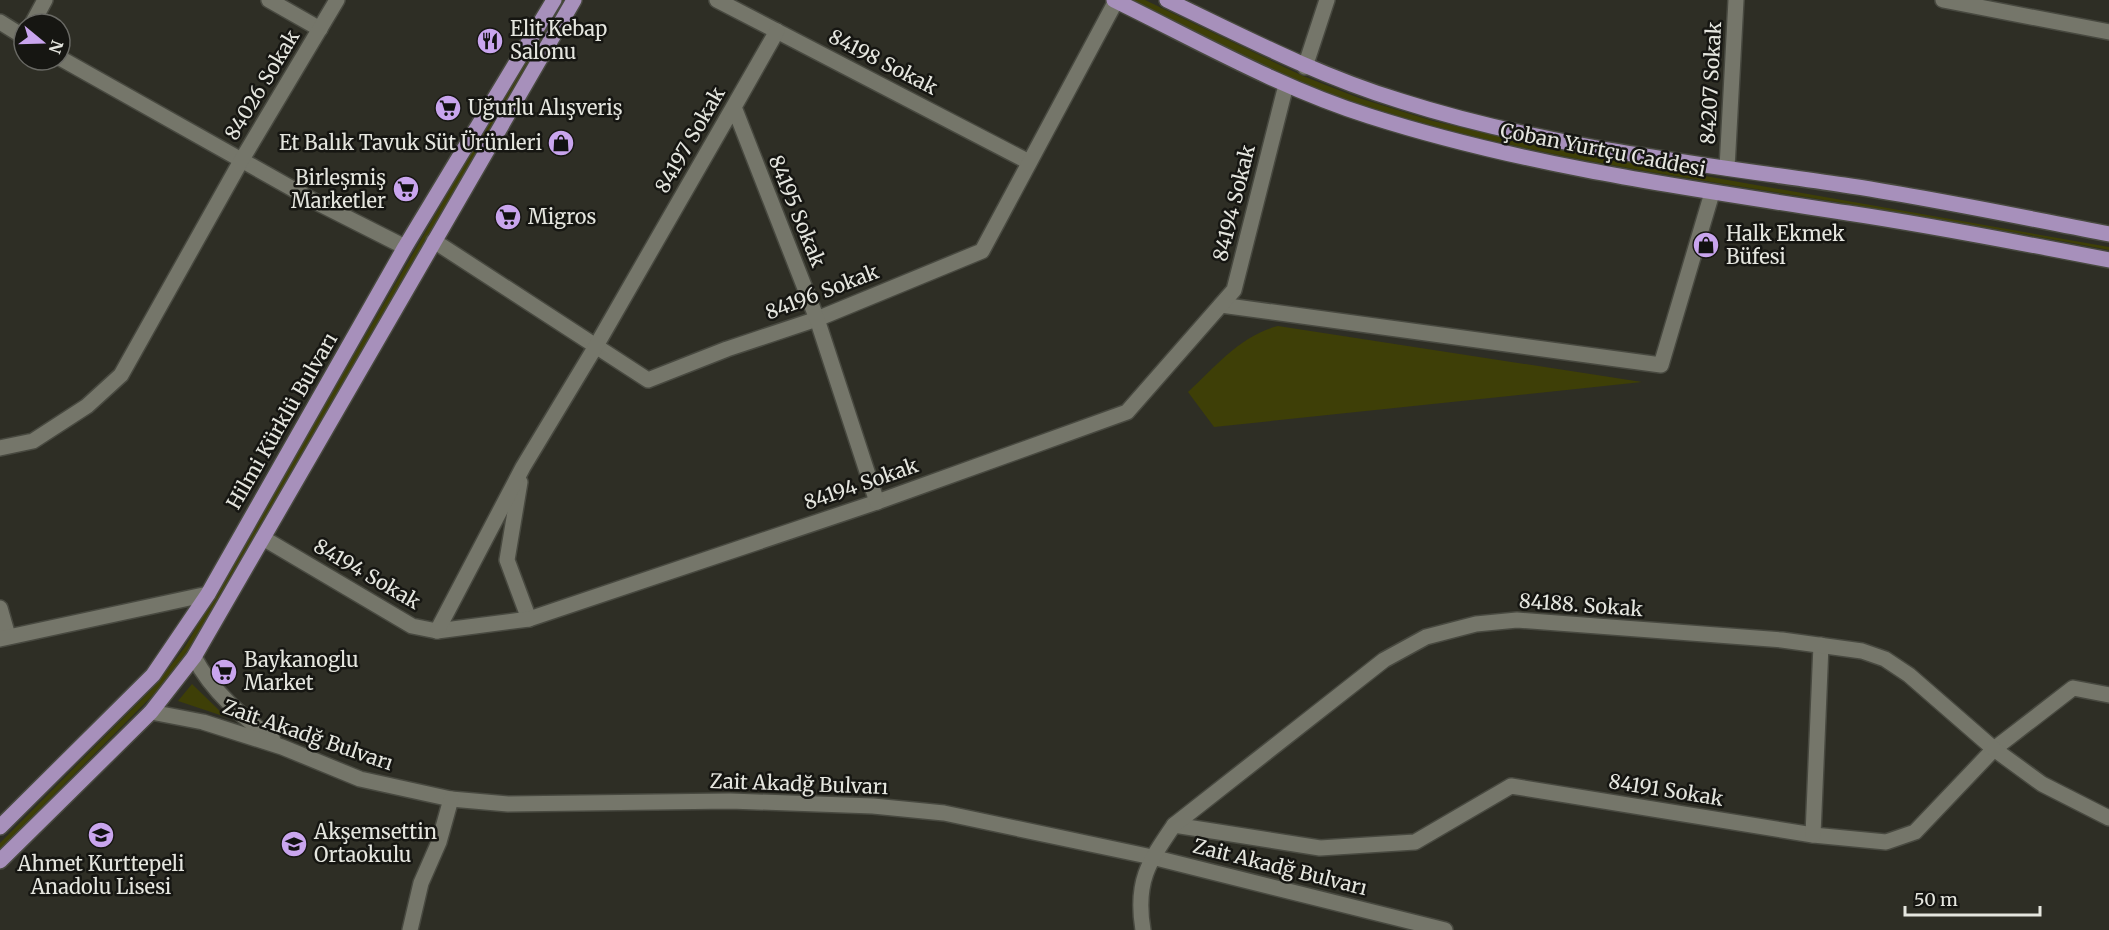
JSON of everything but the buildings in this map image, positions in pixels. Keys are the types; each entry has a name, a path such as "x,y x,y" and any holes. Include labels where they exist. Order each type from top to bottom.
{"main road":[{"name":"Hilmi Kürklü Bulvarı","path":"0,827 153,675 208,594 405,247 554,0"},
{"path":"0,861 151,712 194,657 574,0"},
{"name":"Çoban Yurtçu Caddesi","path":"1167,0 1305,67 1401,102 1484,123 1591,148 1848,185 2109,234"},
{"name":"Çoban Yurtçu Caddesi","path":"1115,1 1286,85 1368,116 1445,138 1559,167 1850,213 2109,260"}],"street":[{"path":"269,0 320,29"},
{"name":"84026 Sokak","path":"0,447 33,441 87,406 121,375 241,161 337,0"},
{"name":"84198 Sokak","path":"717,0 1029,162"},
{"path":"1305,67 1327,0"},
{"name":"84207 Sokak","path":"1727,168 1736,0"},
{"path":"1943,0 1981,4 2109,32"},
{"name":"84196 Sokak","path":"434,241 648,380 727,349 818,319 982,251 1115,1"},
{"name":"84197 Sokak","path":"734,107 777,31"},
{"name":"84197 Sokak","path":"437,631 522,467 596,346 777,31"},
{"path":"72,64 241,161 405,247"},
{"name":"84194 Sokak","path":"263,538 412,626 437,631 529,619 878,502 1127,412 1234,290 1286,85"},
{"name":"84195 Sokak","path":"734,107 818,319 878,502"},
{"path":"1221,305 1661,365 1712,193"},
{"path":"522,467 507,560 529,619"},
{"path":"0,608 4,638 208,594"},
{"name":"84188. Sokak","path":"1143,930 1140,887 1152,857 1174,825 1383,660 1426,637 1476,624 1517,620 1782,640 1862,651 1885,659 1909,675 1994,749 2043,784 2109,818"},
{"path":"1813,835 1821,645"},
{"path":"194,657 207,681 235,710 282,747"},
{"name":"84191 Sokak","path":"1174,825 1320,848 1415,842 1511,786 1813,835 1886,842 1915,832 1994,749 2073,687 2109,695"},
{"name":"Zait Akadğ Bulvarı","path":"151,712 203,722 282,747 360,779 451,799 508,804 730,801 873,806 945,813 1152,857 1445,930"},
{"path":"410,930 421,883 439,842 451,799"}],"shaded area":[{"path":"560,0 565,0 189,649 158,690 0,849 0,843 155,686 185,647"},
{"path":"1133,0 1145,0 1303,76 1359,98 1433,121 1586,155 2109,247 2109,250 1629,168 1466,134 1331,94 1245,56"},
{"path":"1278,326 1642,382 1214,427 1188,392 1240,344 1265,330"},
{"path":"192,684 226,717 178,701"}],"place":[{"name":"Elit Kebap Salonu","path":"490,41"},
{"name":"Uğurlu Alışveriş","path":"448,108"},
{"name":"Et Balık Tavuk Süt Ürünleri","path":"561,143"},
{"name":"Birleşmiş Marketler","path":"406,189"},
{"name":"Migros","path":"508,217"},
{"name":"Halk Ekmek Büfesi","path":"1706,245"},
{"name":"Baykanoglu Market","path":"224,672"},
{"name":"Ahmet Kurttepeli Anadolu Lisesi","path":"101,835"},
{"name":"Akşemsettin Ortaokulu","path":"294,844"}]}
